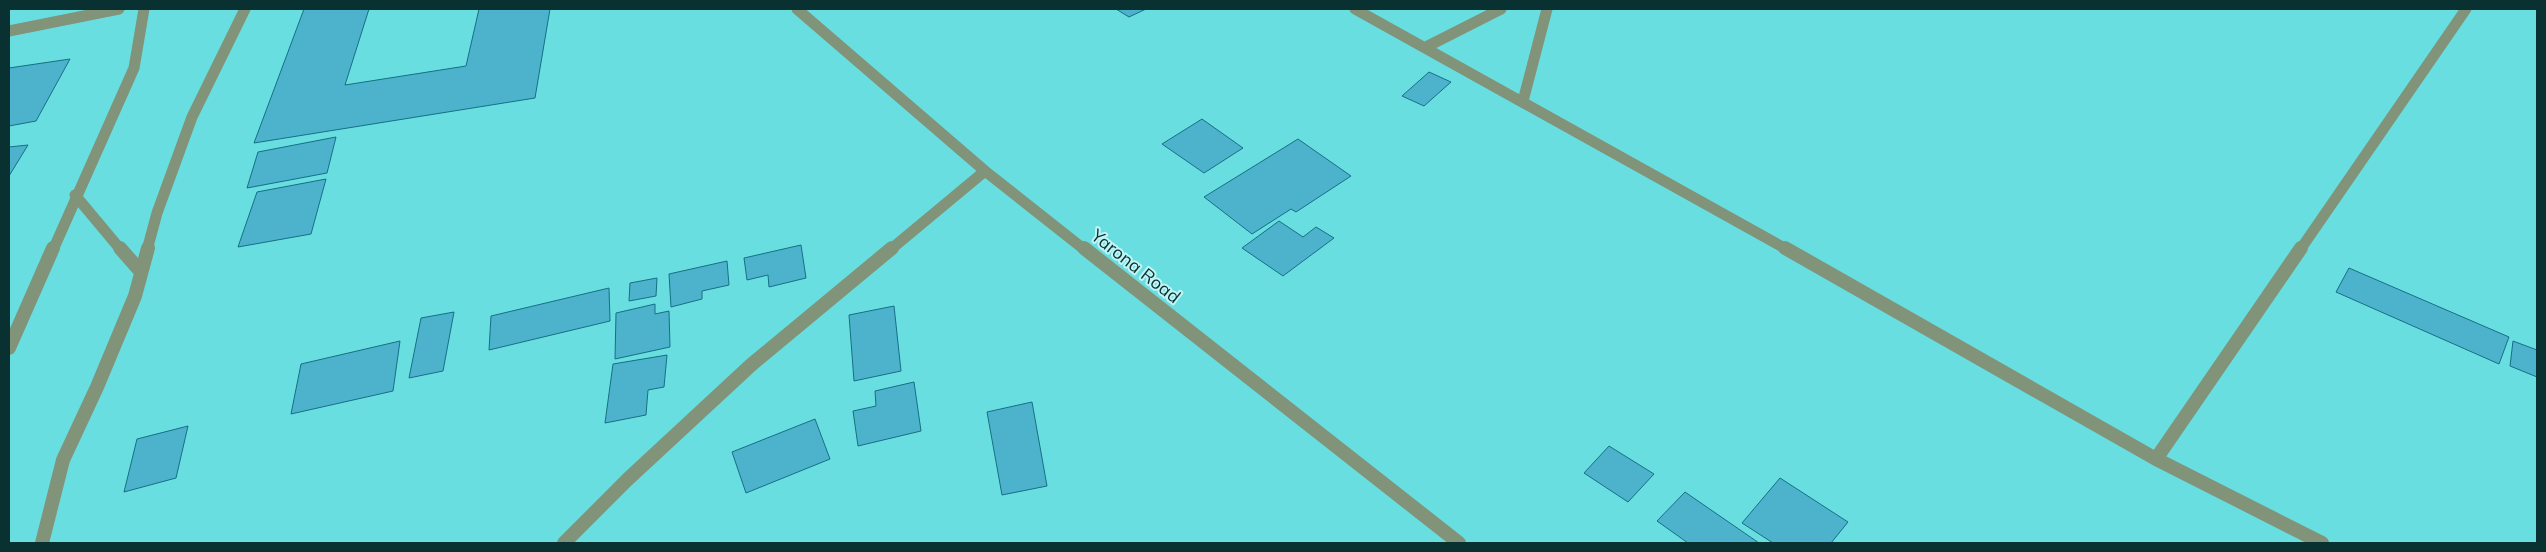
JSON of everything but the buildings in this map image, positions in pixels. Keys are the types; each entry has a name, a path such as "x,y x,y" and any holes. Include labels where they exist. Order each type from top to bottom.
{"street":[{"path":"9,31 119,9"},
{"path":"9,348 134,68 144,9"},
{"path":"42,543 63,460 97,387 131,305 157,213 192,117 245,9"},
{"name":"Yarona Road","path":"797,9 985,170 1460,543"},
{"path":"1355,9 1523,101 2156,459 2322,543"},
{"path":"1426,47 1501,9"},
{"path":"1523,101 1547,9"},
{"path":"2156,459 2466,9"},
{"path":"564,543 628,479 751,365 985,170"},
{"path":"76,195 141,272"}]}
